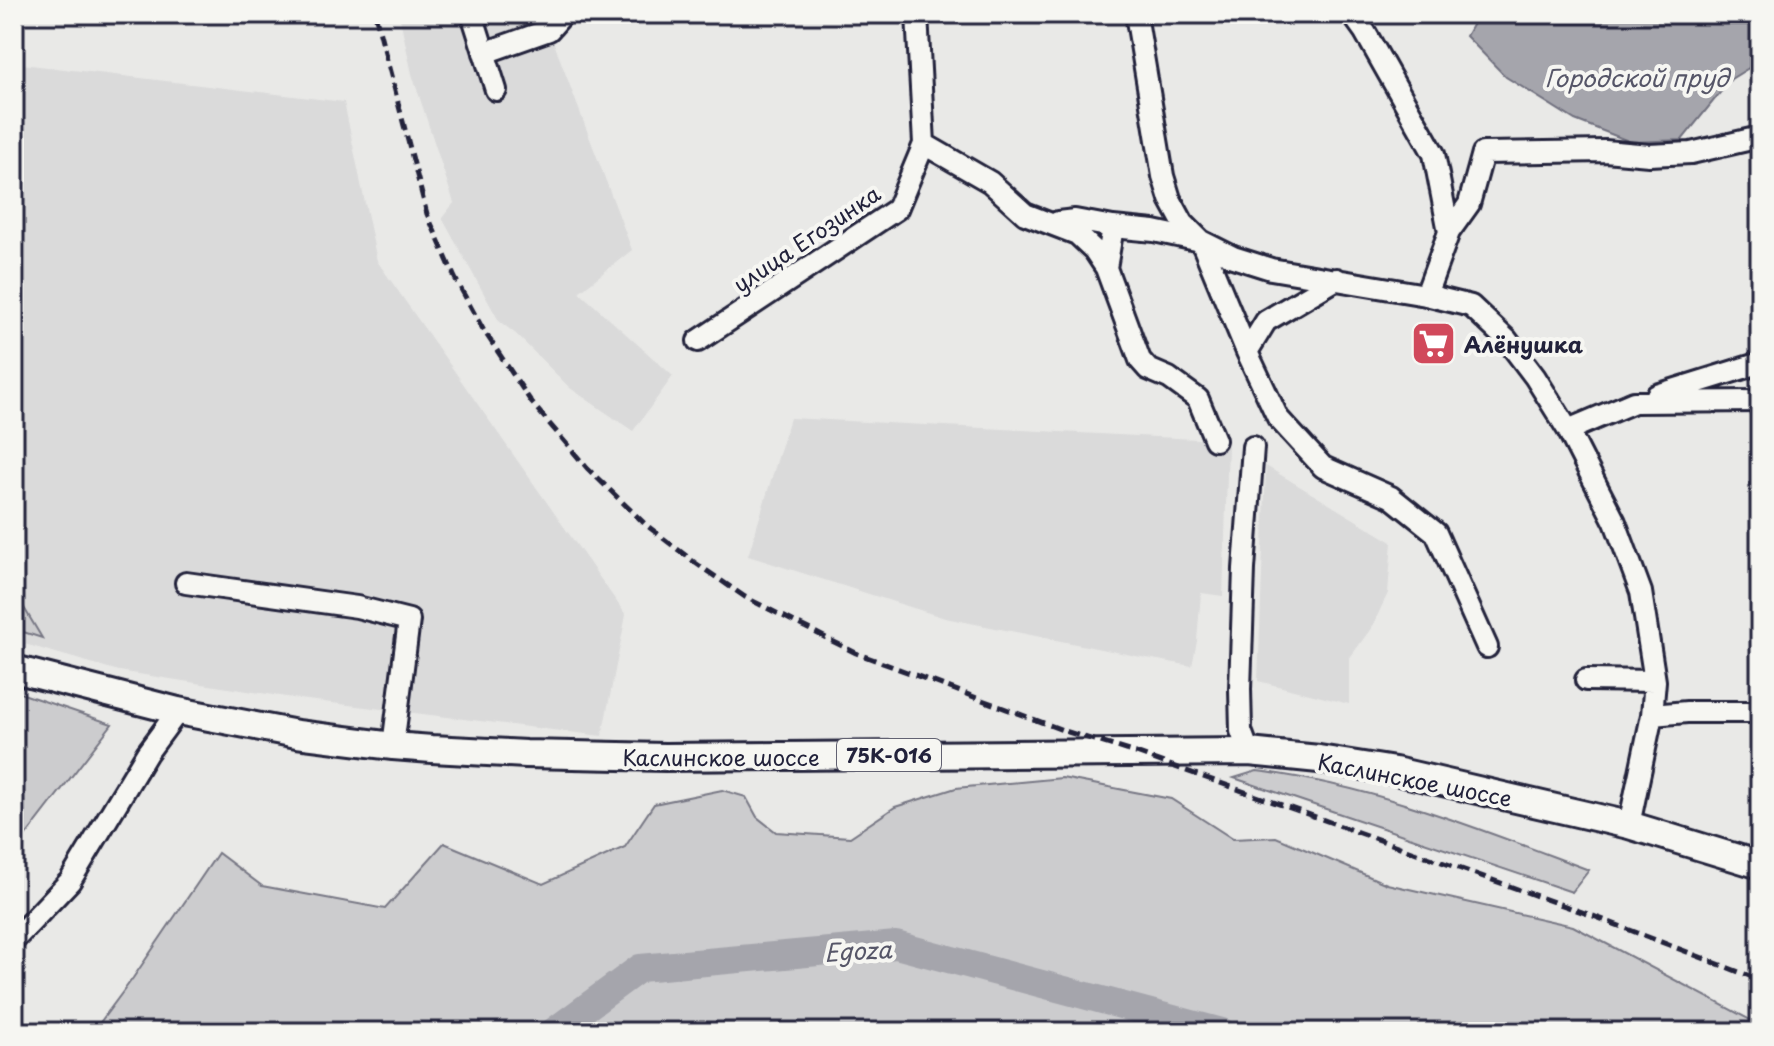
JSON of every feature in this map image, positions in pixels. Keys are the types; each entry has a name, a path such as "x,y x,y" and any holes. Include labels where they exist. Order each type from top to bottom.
{"main road":[{"name":"Каслинское шоссе","path":"14,669 178,711 297,734 393,746 526,754 665,757 1249,752 1319,759 1395,771 1629,825 1760,865"}],"street":[{"path":"472,14 496,90"},
{"path":"484,53 549,30 563,14"},
{"name":"улица Егозинка","path":"698,341 897,209 924,144 917,14"},
{"path":"1136,14 1163,176 1170,199 1183,223 1201,241 1278,418 1323,467 1391,497 1436,533 1487,647"},
{"path":"1352,14 1434,154 1449,232"},
{"path":"1426,295 1449,232 1469,204 1483,153 1691,153 1760,137"},
{"path":"924,144 990,182 1025,214 1077,234 1094,250 1106,268 1140,360 1148,369 1169,378 1198,399 1215,440"},
{"path":"1048,223 1075,220 1154,231 1201,241 1233,257 1271,269 1426,295 1471,306 1507,340 1535,377 1568,430 1615,522 1641,592 1655,681 1652,715 1629,825"},
{"path":"1106,268 1113,227"},
{"path":"1247,352 1266,321 1337,279"},
{"path":"1568,430 1634,402 1760,363"},
{"path":"1634,402 1760,401"},
{"path":"1249,752 1241,731 1240,689 1244,569 1253,447"},
{"path":"186,583 357,607 409,620 393,746"},
{"path":"1586,680 1655,681"},
{"path":"14,940 70,881 147,753 178,711"},
{"path":"1652,715 1760,712"}],"shaded area":[{"path":"399,14 546,14 549,30 632,250 579,292 673,376 633,431 570,388 499,321 442,218 454,203 412,74"},
{"path":"22,64 344,102 377,261 626,615 602,736 299,699 119,671 14,641 14,80"},
{"path":"790,418 1215,440 1228,446 1223,596 1201,593 1192,666 945,618 748,556"},
{"path":"1266,466 1392,542 1388,593 1372,627 1349,659 1349,704 1258,681"},
{"path":"14,591 42,638 14,629"},
{"path":"14,691 112,724 14,851"},
{"path":"1257,771 1384,798 1589,870 1572,892 1234,778"},
{"path":"1062,778 1171,799 1233,839 1276,837 1387,884 1573,926 1760,1025 1760,1032 93,1032 218,853 262,886 385,909 444,843 543,884 625,847 654,804 722,790 746,797 757,817 776,832 850,837 895,807 956,788"}],"water":[{"name":"Городской пруд","path":"1478,14 1760,14 1760,61 1731,79 1682,140 1631,142 1575,120 1506,77 1466,36"}],"waterway":[{"name":"Egoza","path":"553,1032 640,968 896,945 1222,1032"}],"railway":[{"path":"375,14 427,214 455,278 484,331 532,403 587,468 645,524 694,562 745,597 856,653 1068,732 1136,753 1596,917 1760,980"}],"place":[{"name":"Алёнушка","path":"1433,343"}]}
